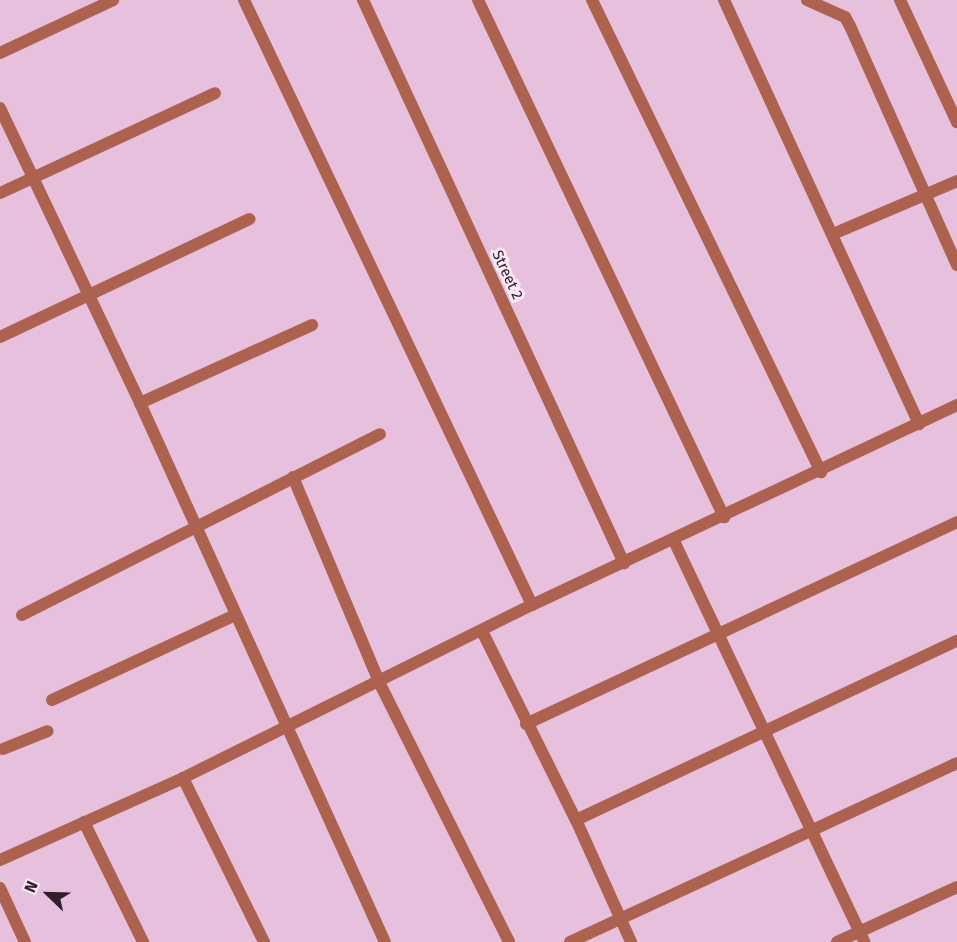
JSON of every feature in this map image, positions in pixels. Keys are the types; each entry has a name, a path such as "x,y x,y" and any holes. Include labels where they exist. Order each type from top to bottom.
{"street":[{"path":"0,53 114,0"},
{"path":"244,0 532,605"},
{"name":"Street 2","path":"363,0 624,563"},
{"path":"478,0 724,517"},
{"path":"592,0 821,472"},
{"path":"724,0 919,424"},
{"path":"807,0 845,16 957,265"},
{"path":"900,0 957,122"},
{"path":"0,193 215,93"},
{"path":"0,108 140,403 193,526 385,942"},
{"path":"833,234 957,181"},
{"path":"0,337 250,219"},
{"path":"140,403 312,325"},
{"path":"0,860 183,778 284,726 380,684 532,605 821,472 957,405"},
{"path":"22,615 193,526 380,434"},
{"path":"293,477 380,684 509,942"},
{"path":"526,724 957,522"},
{"path":"674,541 763,731 813,831 861,937"},
{"path":"52,700 235,615"},
{"path":"482,631 526,724 576,820 631,942"},
{"path":"576,820 957,640"},
{"path":"1,747 48,731"},
{"path":"570,942 957,763"},
{"path":"183,778 264,942"},
{"path":"84,822 143,942"},
{"path":"837,942 861,937 957,887"},
{"path":"0,888 25,942"}]}
